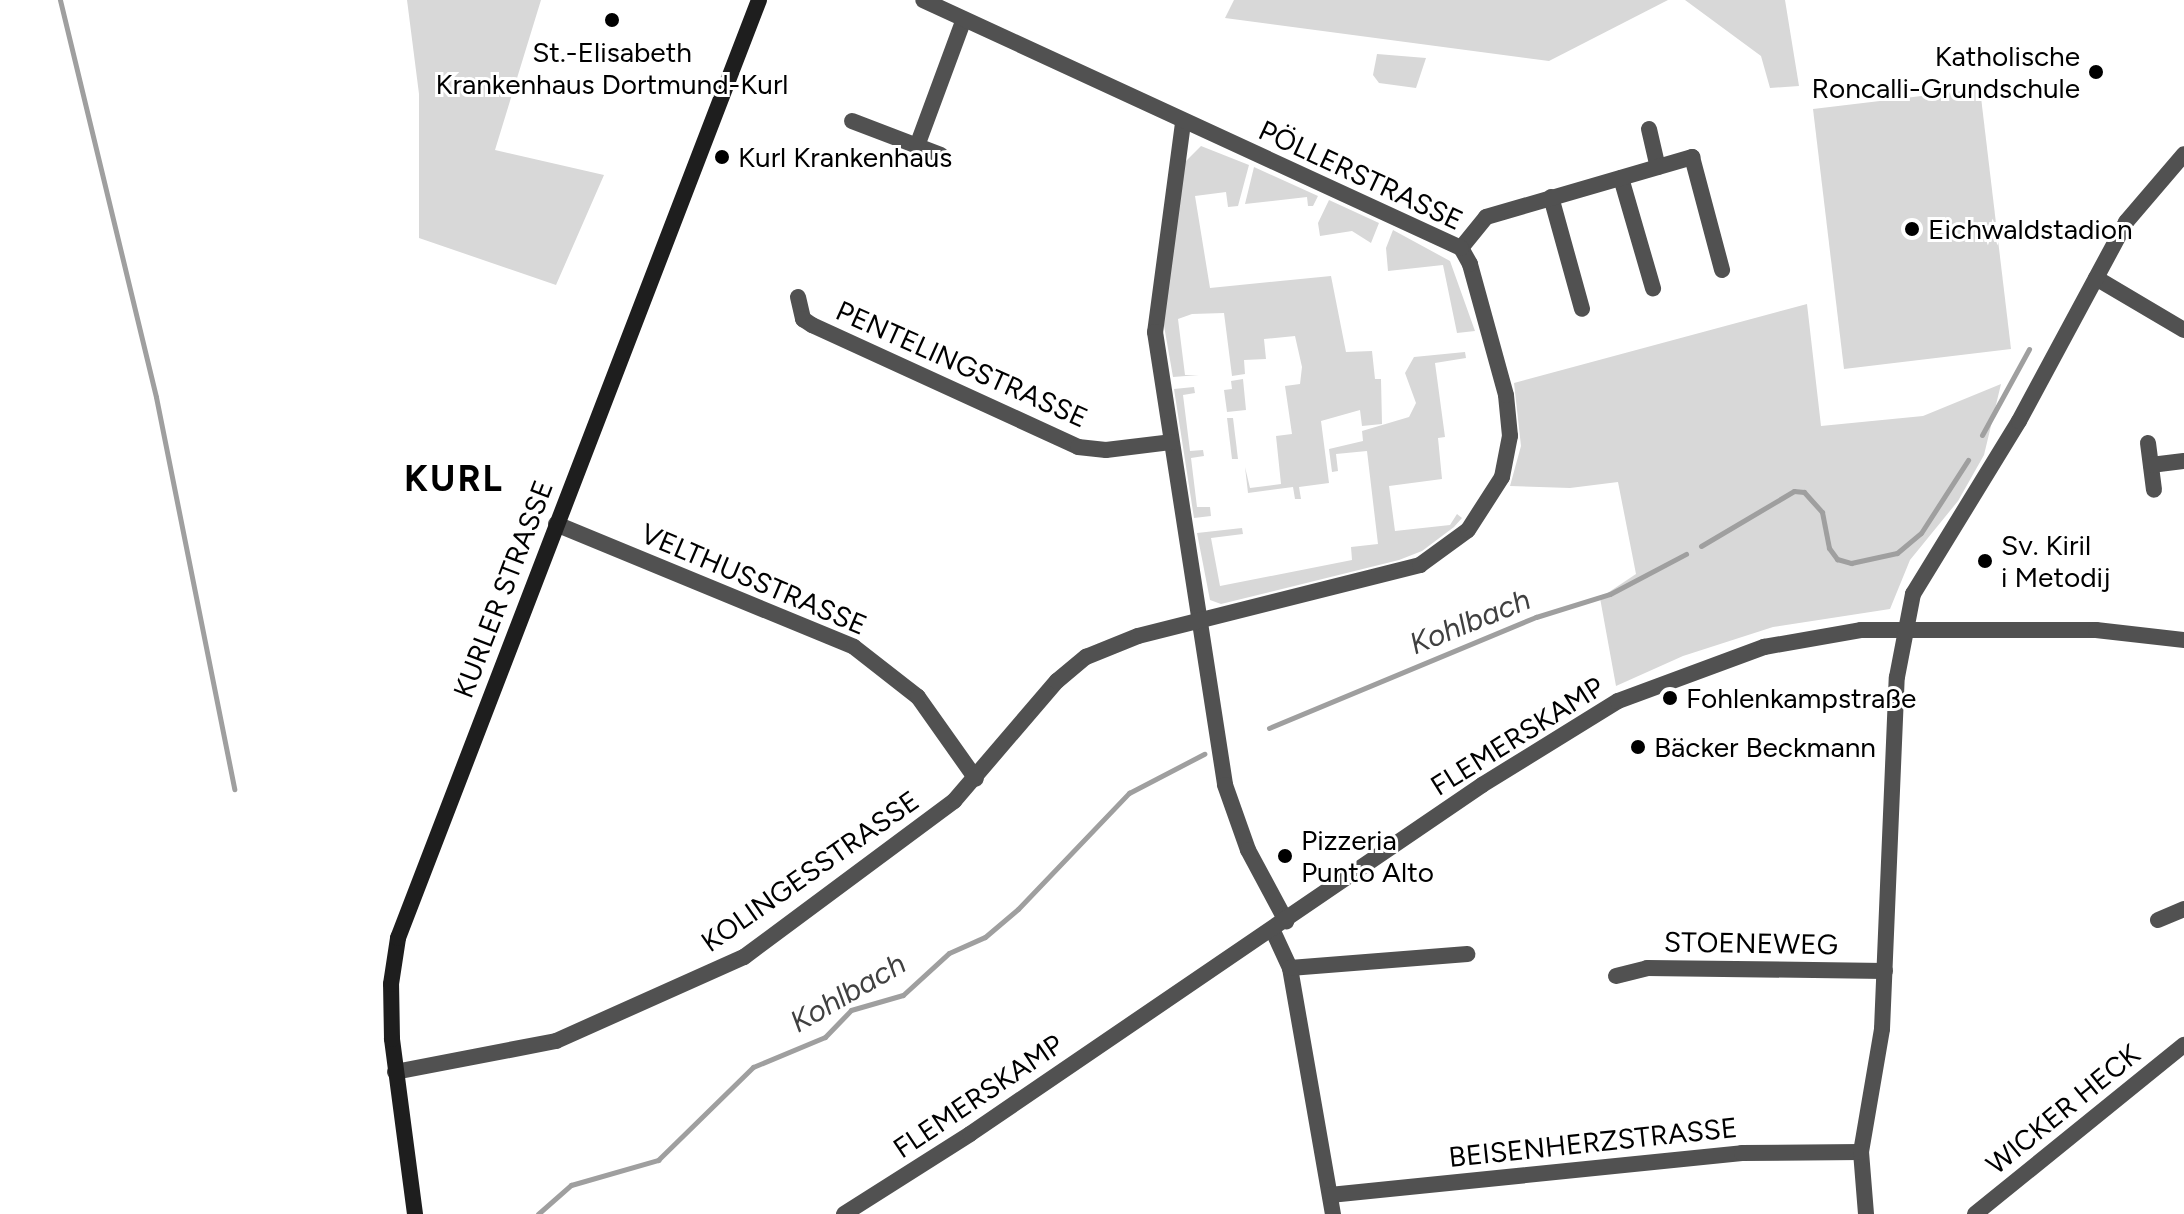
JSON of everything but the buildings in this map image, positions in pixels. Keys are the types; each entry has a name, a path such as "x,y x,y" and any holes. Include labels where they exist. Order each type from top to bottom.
{"main road":[{"name":"KURLER STRASSE","path":"415,1214 395,1072 390,1006 398,938 759,0"}],"street":[{"path":"923,0 1183,123 1156,317 1171,442 1198,623 1232,809 1279,925 1290,968 1333,1214"},
{"path":"917,146 964,19"},
{"path":"852,121 941,155"},
{"name":"PÖLLERSTRASSE","path":"1183,123 1461,248 1470,264 1506,395 1507,458 1491,500 1468,530 1420,565 1198,623"},
{"path":"1649,129 1658,167"},
{"path":"1866,1214 1861,1152 1882,1029 1887,837 1904,631 1923,574 1983,483 2126,222 2184,154"},
{"path":"1461,248 1486,217 1692,157 1722,270"},
{"path":"1621,178 1653,288"},
{"path":"1551,197 1582,309"},
{"path":"2096,278 2184,330"},
{"name":"PENTELINGSTRASSE","path":"798,297 803,319 812,325 1078,447 1106,450 1171,442"},
{"path":"2148,443 2154,490"},
{"path":"2151,465 2184,461"},
{"name":"VELTHUSSTRASSE","path":"556,524 854,647 918,697 976,779"},
{"name":"KOLINGESSTRASSE","path":"395,1072 556,1041 744,957 976,779 1057,681 1086,657 1138,636 1198,623"},
{"name":"FLEMERSKAMP","path":"844,1214 1279,925 1482,785 1618,701 1779,643 1861,630 2096,630 2184,640"},
{"path":"2158,920 2184,909"},
{"path":"1290,968 1467,954"},
{"name":"STOENEWEG","path":"1616,976 1647,968 1885,971"},
{"name":"WICKER HECK","path":"1975,1214 2184,1045"},
{"name":"BEISENHERZSTRASSE","path":"1330,1195 1742,1153 1861,1152"}],"shaded area":[{"path":"407,0 541,0 495,150 604,175 556,285 419,238 419,94"},
{"path":"1234,0 1668,0 1549,61 1225,18"},
{"path":"1685,0 1785,0 1799,86 1770,88 1761,56"},
{"path":"1377,54 1426,58 1416,88 1379,83 1373,75"},
{"name":"Eichwaldstadion","path":"1980,89 2011,349 1844,369 1813,109"},
{"path":"1201,146 1249,165 1238,206 1228,207 1226,192 1195,196 1210,288 1331,276 1346,352 1372,351 1375,379 1381,379 1382,424 1362,426 1360,410 1321,421 1329,483 1299,487 1301,499 1295,499 1293,487 1248,493 1245,467 1250,488 1281,484 1276,436 1292,434 1285,386 1300,384 1302,367 1295,336 1264,339 1266,359 1244,360 1245,374 1232,376 1224,313 1192,314 1178,319 1185,375 1199,375 1173,377 1163,320 1185,162"},
{"path":"1254,167 1318,196 1313,206 1308,206 1307,197 1245,204"},
{"path":"1329,200 1379,223 1371,243 1352,231 1320,236 1318,223"},
{"path":"1393,230 1450,261 1475,331 1457,333 1443,265 1388,271 1386,248"},
{"path":"1807,304 1821,426 1923,416 2001,384 1984,455 1958,501 1910,560 1890,609 1773,627 1683,656 1616,686 1600,598 1636,574 1618,482 1570,488 1510,486 1521,446 1514,383"},
{"path":"1465,352 1466,358 1435,363 1445,437 1438,438 1442,479 1389,486 1395,531 1450,525 1457,514 1462,518 1454,527 1422,551 1399,560 1221,604 1210,600 1197,533 1242,528 1243,534 1211,538 1220,586 1352,560 1351,547 1378,544 1367,451 1336,454 1338,471 1332,472 1329,449 1363,441 1362,431 1409,417 1416,403 1405,373 1414,357"},
{"path":"1243,379 1246,410 1227,412 1224,390 1232,389 1231,381"},
{"path":"1194,387 1195,393 1183,395 1190,451 1203,450 1204,456 1191,458 1197,507 1210,507 1211,516 1194,518 1174,389"},
{"path":"1227,418 1233,418 1238,459 1232,459"}],"waterway":[{"path":"60,0 156,397 234,789"},
{"name":"Kohlbach","path":"1982,435 2029,349"},
{"name":"Kohlbach","path":"1701,546 1794,491 1804,492 1822,512 1829,548 1837,559 1851,563 1897,553 1921,533 1968,460"},
{"name":"Kohlbach","path":"1269,728 1536,617 1610,594 1686,554"},
{"name":"Kohlbach","path":"538,1214 571,1185 658,1160 753,1067 825,1037 851,1010 903,995 949,953 985,937 1018,909 1129,793 1204,754"}],"place":[{"name":"St.-Elisabeth Krankenhaus Dortmund-Kurl","path":"612,20"},
{"name":"Katholische Roncalli-Grundschule","path":"2096,72"},
{"name":"Kurl Krankenhaus","path":"722,157"},
{"name":"Eichwaldstadion","path":"1912,229"},
{"name":"Sv. Kiril i Metodij","path":"1985,561"},
{"name":"Fohlenkampstraße","path":"1670,698"},
{"name":"Bäcker Beckmann","path":"1638,747"},
{"name":"Pizzeria Punto Alto","path":"1285,856"}],"district":[{"name":"KURL","path":"454,479"}]}
